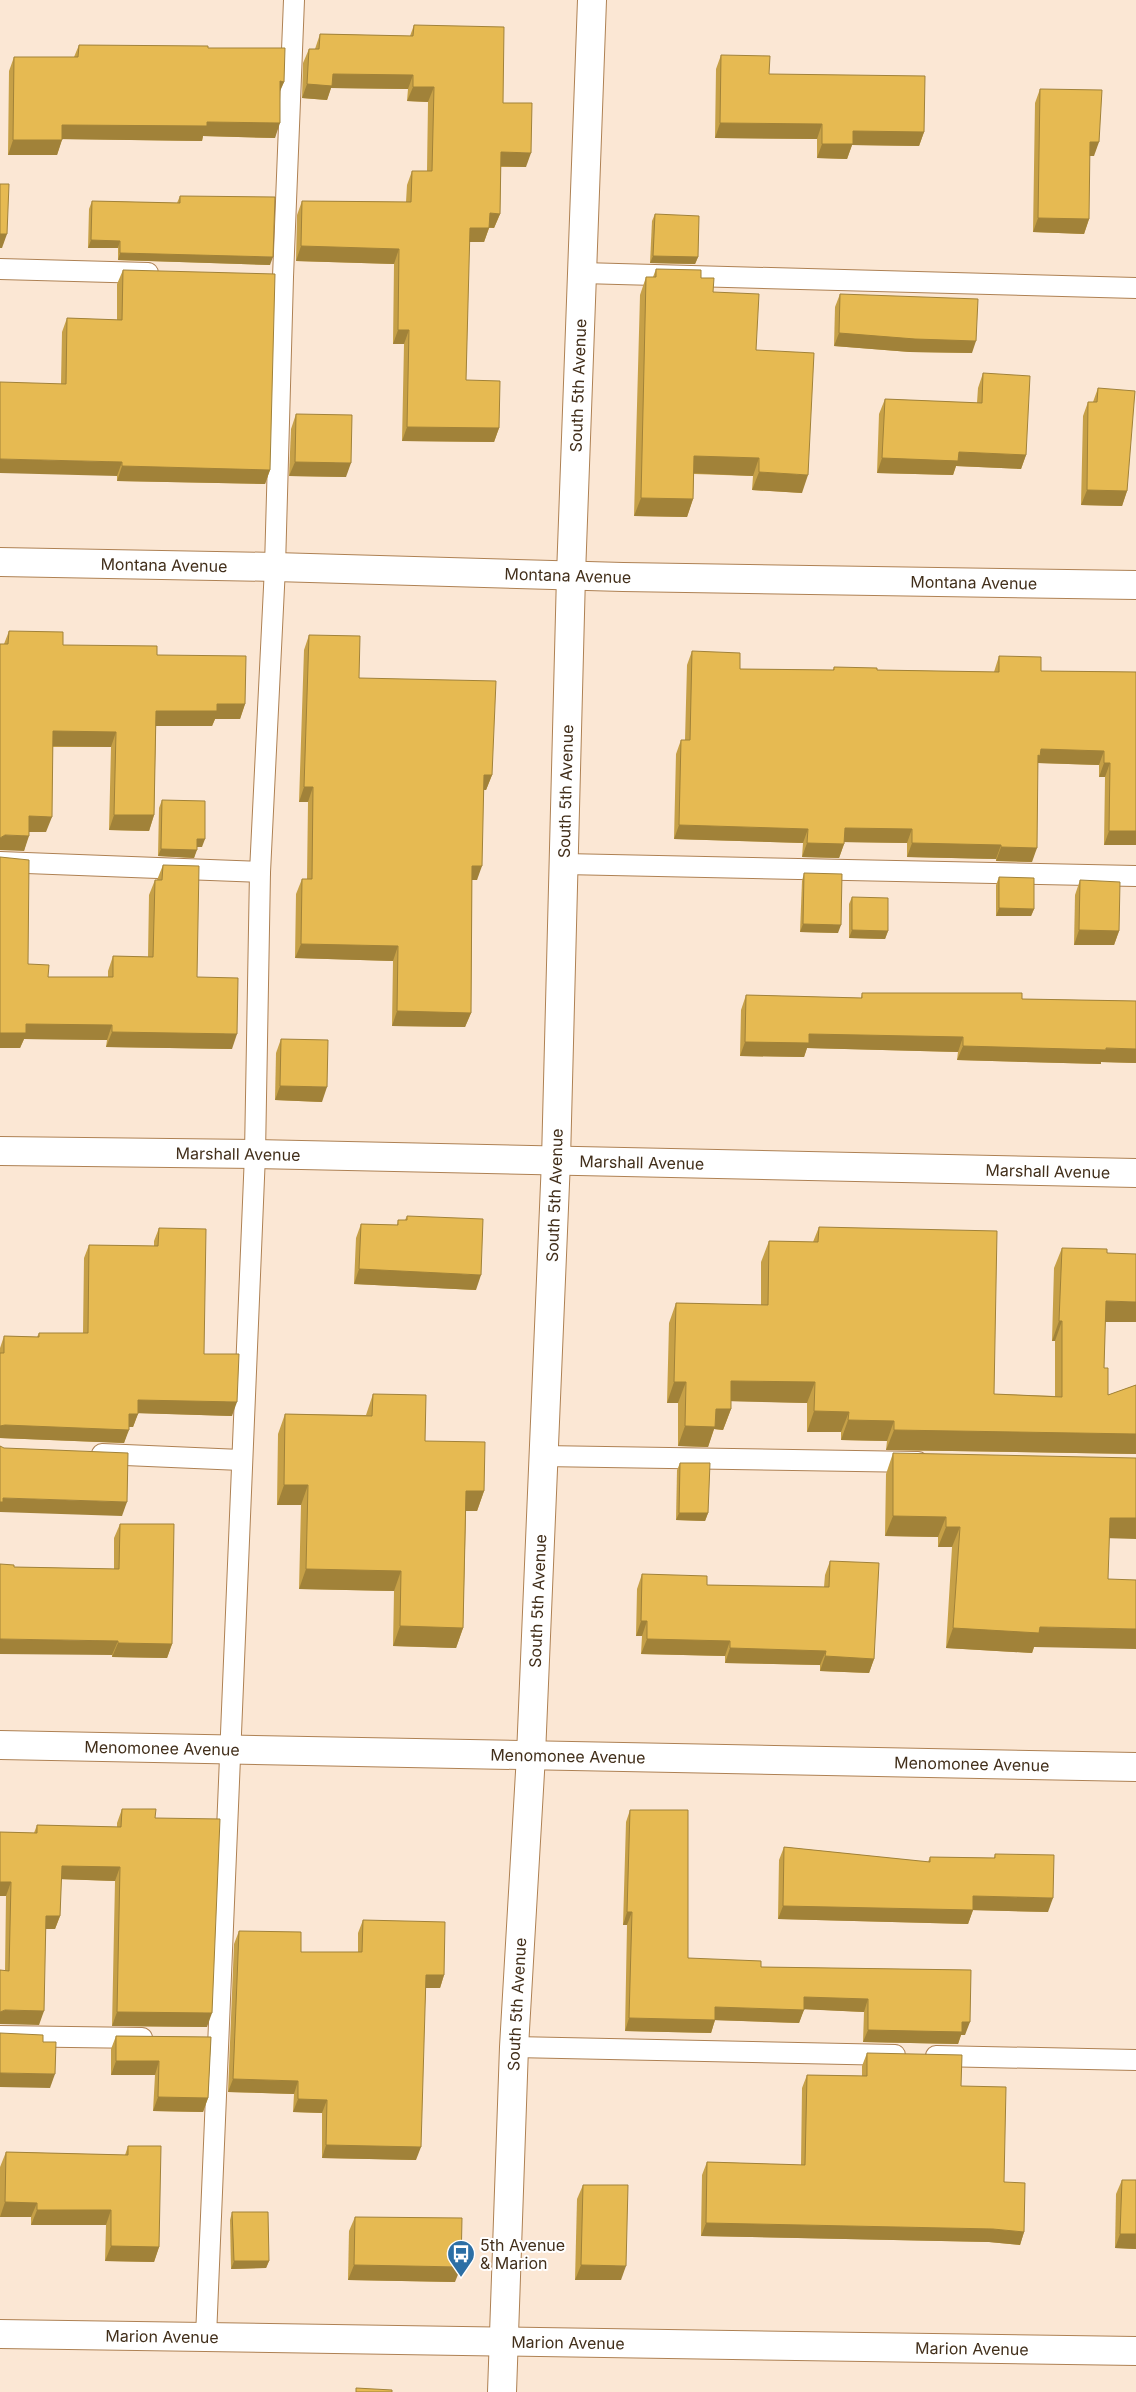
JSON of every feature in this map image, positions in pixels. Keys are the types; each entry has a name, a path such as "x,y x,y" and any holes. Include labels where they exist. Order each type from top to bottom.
{"street":[{"name":"South 5th Avenue","path":"502,2392 514,2047 531,1755 542,1456 556,1160 571,575 592,0"},
{"name":"Montana Avenue","path":"0,562 1136,585"},
{"name":"Marshall Avenue","path":"0,1151 255,1154 1136,1173"},
{"name":"Menomonee Avenue","path":"0,1745 1136,1767"},
{"name":"Marion Avenue","path":"0,2334 503,2340 1136,2351"}],"lane":[{"path":"206,2337 232,1750 241,1460 255,1154 260,872 275,567 273,277 294,0"},
{"path":"0,269 166,274"},
{"path":"582,273 1136,288"},
{"path":"0,862 260,872"},
{"path":"564,864 1136,876"},
{"path":"87,1453 241,1460"},
{"path":"542,1456 938,1462"},
{"path":"0,2036 159,2038"},
{"path":"199,2039 219,2039"},
{"path":"514,2047 1136,2060"}],"building":[{"path":"414,25 504,27 503,103 532,103 531,153 501,152 500,214 490,213 489,228 470,228 466,380 500,381 499,428 407,427 409,330 398,330 399,249 301,246 302,201 411,202 412,171 432,171 434,87 413,87 413,75 333,74 332,86 307,84 309,49 319,49 320,34 413,36"},
{"path":"79,45 285,48 284,82 280,81 280,123 207,122 207,126 62,125 62,140 13,140 14,57 78,57"},
{"path":"721,55 770,56 769,74 925,76 924,132 853,131 853,144 822,144 822,124 720,123"},
{"path":"1040,89 1102,90 1099,142 1090,142 1089,219 1038,218"},
{"path":"0,184 9,184 7,234 0,234"},
{"path":"180,196 275,197 273,257 120,253 120,241 91,240 92,201 180,203"},
{"path":"655,214 699,216 698,257 653,256"},
{"path":"656,269 701,270 701,278 714,278 713,292 759,294 756,350 814,353 808,475 759,472 759,458 694,456 693,499 641,498 646,277 656,277"},
{"path":"123,270 275,274 270,470 122,466 122,462 0,459 0,382 66,384 67,318 122,320"},
{"path":"840,294 978,299 976,341 915,339 839,333"},
{"path":"983,373 1030,376 1026,455 959,452 958,461 882,458 885,399 982,403"},
{"path":"1098,388 1135,391 1127,491 1087,490 1088,402 1097,402"},
{"path":"296,414 352,415 351,463 295,462"},
{"path":"9,631 63,632 63,645 157,646 157,655 246,656 245,704 217,704 217,711 156,711 154,815 114,815 116,732 53,731 52,817 29,816 29,836 5,835 0,838 0,644 8,644"},
{"path":"309,635 360,636 359,678 496,681 492,775 484,775 482,866 472,866 471,1013 397,1011 398,946 301,944 302,879 312,879 313,787 304,787"},
{"path":"692,651 740,653 740,669 834,670 834,667 877,668 877,670 999,672 999,656 1041,657 1041,671 1136,672 1136,831 1109,831 1110,763 1104,763 1104,751 1041,749 1040,756 1038,755 1037,848 1001,847 1001,845 912,843 912,829 845,828 844,844 807,843 808,829 679,825 681,740 690,740"},
{"path":"162,800 205,801 205,839 197,839 197,850 161,849"},
{"path":"0,857 29,860 28,964 49,965 48,977 113,977 113,956 153,957 155,880 162,880 163,865 199,866 197,977 238,978 237,1034 112,1032 112,1025 26,1024 26,1033 0,1033"},
{"path":"804,873 842,874 841,925 803,924"},
{"path":"999,877 1034,878 1034,909 999,908"},
{"path":"1080,880 1120,882 1119,931 1079,930"},
{"path":"852,897 888,898 888,931 852,930"},
{"path":"862,993 1022,993 1022,999 1136,1001 1136,1049 1106,1048 1106,1050 963,1046 963,1037 809,1034 809,1043 745,1042 746,995 862,998"},
{"path":"281,1039 328,1040 327,1087 280,1086"},
{"path":"407,1216 483,1219 481,1275 359,1269 361,1224 398,1225 398,1220 407,1220"},
{"path":"819,1227 997,1231 994,1394 1062,1397 1062,1321 1059,1321 1062,1248 1107,1249 1107,1253 1136,1254 1136,1302 1106,1301 1104,1368 1108,1368 1108,1395 1136,1385 1136,1434 894,1430 894,1421 848,1420 849,1412 814,1411 815,1382 731,1381 731,1409 716,1409 715,1427 685,1426 686,1382 674,1382 676,1303 768,1305 769,1241 818,1242"},
{"path":"159,1228 206,1229 204,1354 239,1354 237,1402 138,1400 138,1414 129,1414 129,1430 0,1426 0,1353 4,1353 4,1336 39,1337 39,1333 88,1333 89,1245 158,1246"},
{"path":"373,1394 426,1395 425,1441 485,1442 484,1491 466,1491 463,1628 400,1626 401,1571 306,1569 308,1485 284,1485 285,1414 372,1416"},
{"path":"0,1446 4,1448 128,1453 127,1502 3,1498 3,1502 0,1502"},
{"path":"893,1453 1136,1458 1136,1518 1110,1518 1108,1579 1136,1580 1136,1629 1040,1627 1039,1633 953,1628 960,1527 946,1527 946,1517 893,1516"},
{"path":"680,1463 710,1463 708,1513 679,1513"},
{"path":"120,1524 174,1524 172,1644 0,1639 0,1564 14,1565 14,1567 119,1569"},
{"path":"830,1561 879,1563 874,1659 825,1656 826,1651 730,1648 730,1641 647,1639 647,1621 641,1621 642,1574 707,1576 707,1585 829,1587"},
{"path":"122,1809 156,1809 155,1818 220,1819 212,2013 117,2012 120,1867 62,1866 60,1916 46,1916 44,2011 5,2010 0,2012 0,1970 9,1971 11,1882 0,1882 0,1832 37,1833 37,1825 121,1827"},
{"path":"630,1810 688,1810 688,1958 761,1961 761,1967 971,1970 970,2022 962,2022 962,2032 868,2030 868,1999 804,1997 804,2010 715,2007 715,2020 629,2018 632,1912 627,1912"},
{"path":"784,1847 930,1862 930,1857 995,1858 995,1854 1054,1855 1053,1898 973,1896 973,1910 783,1906"},
{"path":"363,1920 445,1922 444,1975 426,1975 421,2147 326,2145 327,2100 298,2099 298,2081 233,2079 239,1931 301,1932 301,1952 362,1952"},
{"path":"0,2033 43,2035 43,2042 56,2042 55,2074 0,2073"},
{"path":"116,2036 211,2037 208,2098 158,2097 159,2061 116,2061"},
{"path":"867,2053 962,2055 961,2086 1006,2087 1004,2182 1025,2183 1024,2232 993,2229 706,2223 707,2162 805,2165 807,2075 867,2076"},
{"path":"128,2146 161,2146 159,2247 111,2246 111,2210 37,2210 37,2203 5,2202 6,2152 128,2155"},
{"path":"1122,2180 1136,2180 1136,2234 1120,2234"},
{"path":"583,2185 628,2185 626,2266 581,2265"},
{"path":"232,2212 268,2212 269,2261 234,2261"},
{"path":"355,2217 462,2218 461,2267 354,2265"},
{"path":"356,2388 392,2390 392,2392 356,2392"}],"place":[{"name":"5th Avenue & Marion","path":"461,2278"}]}
